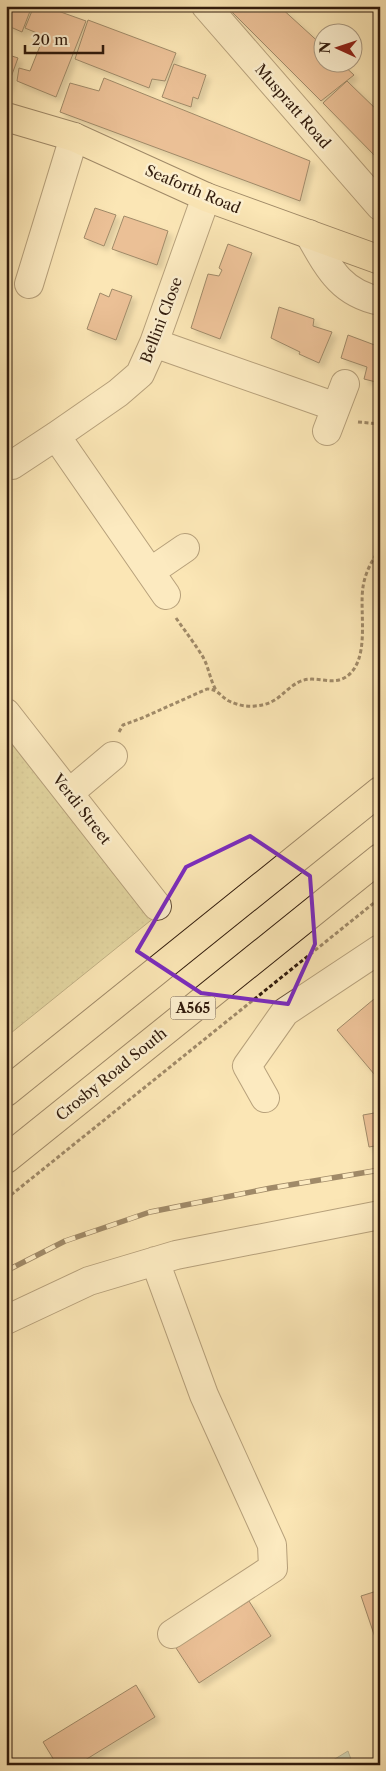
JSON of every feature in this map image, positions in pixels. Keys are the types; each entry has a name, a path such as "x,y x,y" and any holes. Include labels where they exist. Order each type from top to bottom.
{"main road":[{"name":"Seaforth Road","path":"6,117 74,137 206,197 380,260"},
{"path":"6,1092 380,792"},
{"name":"Crosby Road South","path":"6,1159 380,858"}],"street":[{"name":"Muspratt Road","path":"206,6 380,206"},
{"path":"29,284 74,137"},
{"name":"Bellini Close","path":"12,464 56,436 134,380 144,366 154,343 206,197"},
{"path":"309,234 328,266 344,286 365,299 380,301"},
{"path":"154,343 336,407"},
{"path":"56,436 166,595"},
{"path":"150,572 185,548"},
{"name":"Verdi Street","path":"6,713 157,906"},
{"path":"69,793 113,756"},
{"path":"265,1098 248,1066 285,1012 380,949"},
{"path":"6,1320 88,1281 176,1254 380,1215"},
{"path":"155,1261 204,1395 272,1545 273,1568 172,1634"}],"path":[{"path":"362,423 380,424"},
{"path":"192,642 207,665 210,680 216,690 230,702 255,706 275,701 300,682 314,679 332,681 346,677 353,671 361,652 363,585 372,560 380,549"},
{"path":"207,689 210,680"},
{"path":"113,756 116,735 123,725 207,689 216,690"},
{"path":"6,1199 380,898"}],"highlighted area":[{"path":"250,836 310,876 315,944 288,1004 201,993 137,951 186,867"}],"shaded area":[{"path":"6,724 155,917 6,1037"},
{"path":"348,1751 353,1765 325,1765"}],"building":[{"path":"6,6 32,6 22,32 6,25"},
{"path":"34,6 44,6 86,21 56,97 17,81 19,68 30,71 44,36 25,28"},
{"path":"226,6 279,6 314,38 314,72 351,72 354,75 321,101"},
{"path":"88,20 176,53 165,81 152,79 149,88 75,59"},
{"path":"6,54 18,58 6,91"},
{"path":"174,64 206,75 198,99 193,97 191,107 162,97"},
{"path":"104,78 310,161 300,201 60,112 70,83 99,91"},
{"path":"347,81 380,113 380,161 323,103"},
{"path":"95,208 116,215 104,246 84,238"},
{"path":"124,216 168,231 157,265 112,249"},
{"path":"228,244 252,253 220,339 191,328 208,274 219,276 222,270 219,268"},
{"path":"112,289 132,296 116,340 87,329 100,293 109,297"},
{"path":"279,307 314,319 313,326 332,332 319,363 271,338"},
{"path":"348,335 380,347 380,383 364,379 367,367 341,358"},
{"path":"380,994 380,1081 337,1030"},
{"path":"380,1112 380,1145 369,1147 363,1115"},
{"path":"380,1590 380,1652 361,1596"},
{"path":"249,1601 271,1636 199,1683 176,1648"},
{"path":"136,1685 155,1717 77,1765 57,1765 43,1742"}],"railway":[{"path":"6,1271 65,1241 150,1212 271,1188 380,1170"}]}
